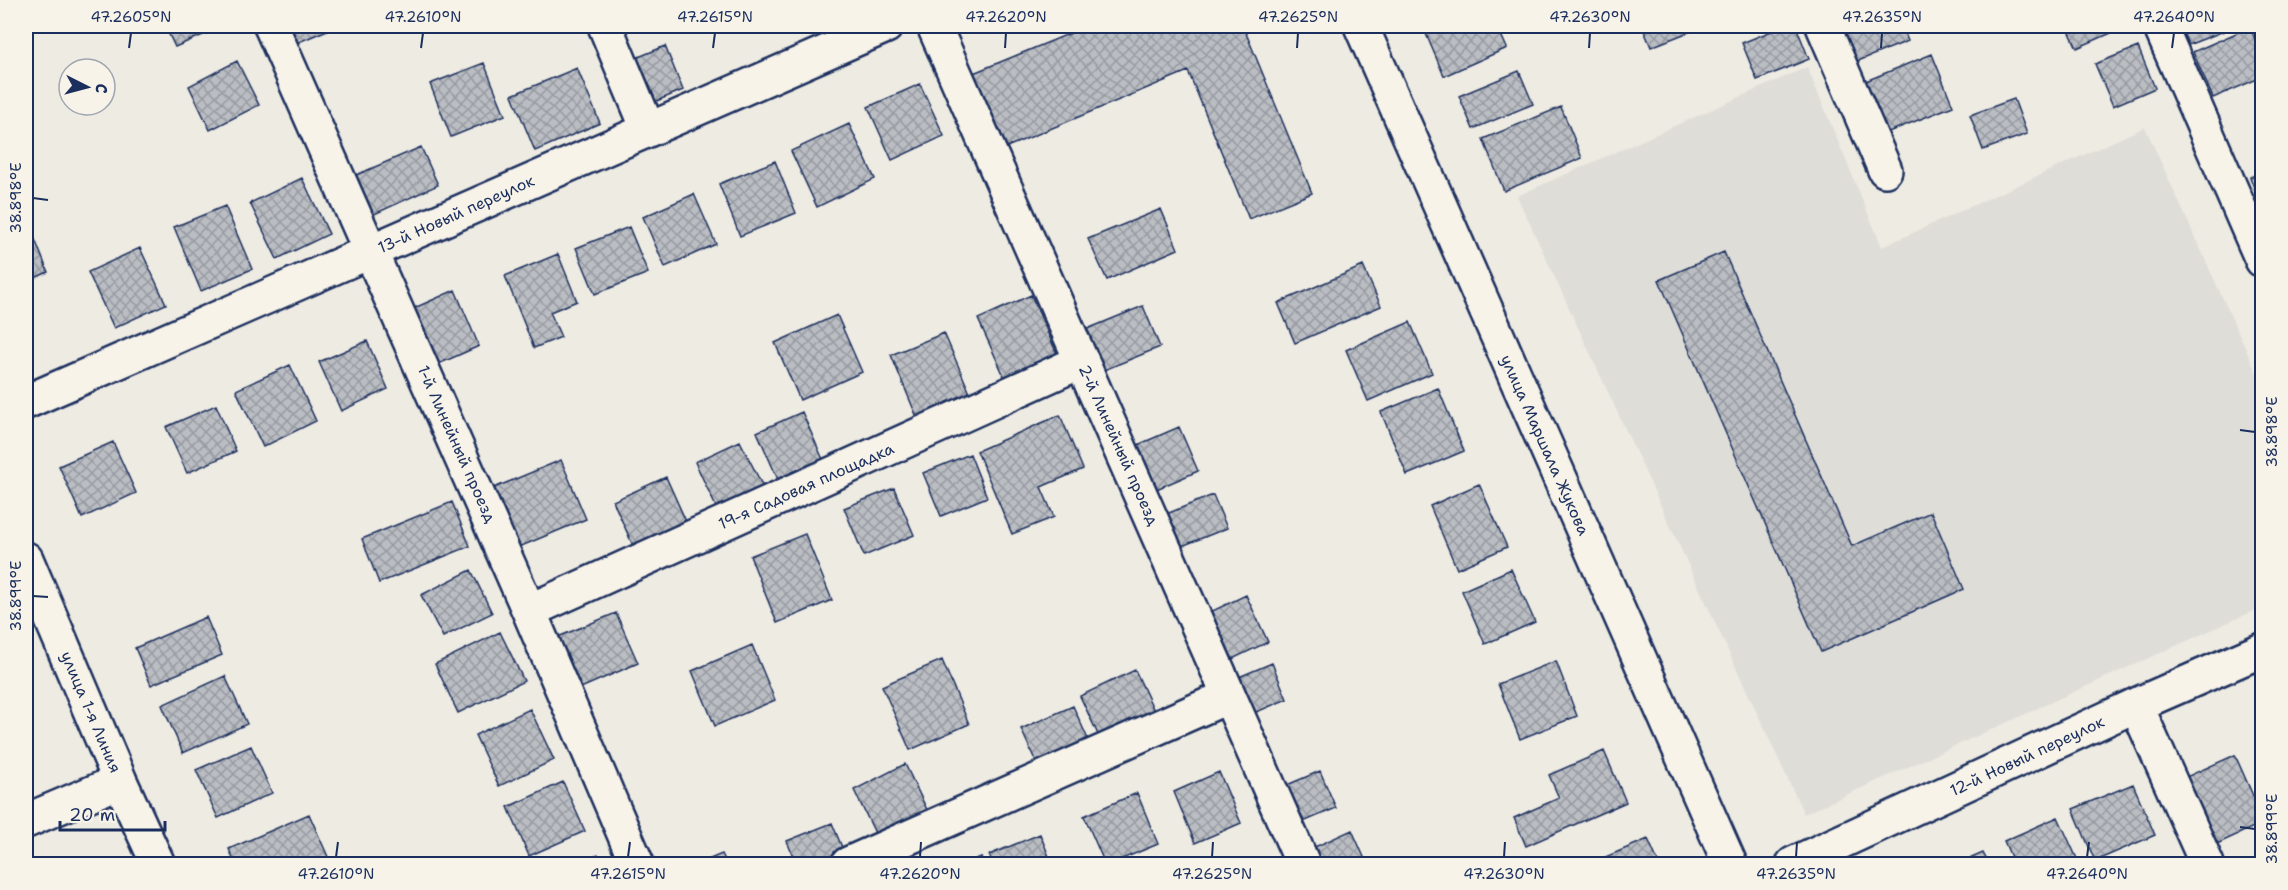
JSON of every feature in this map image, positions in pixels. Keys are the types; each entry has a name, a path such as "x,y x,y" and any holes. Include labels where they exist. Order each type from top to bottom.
{"street":[{"name":"1-й Линейный проезд","path":"271,26 530,611 637,864"},
{"path":"605,26 648,129"},
{"name":"13-й Новый переулок","path":"26,402 886,26"},
{"name":"2-й Линейный проезд","path":"934,26 1303,864"},
{"name":"улица Маршала Жукова","path":"1361,26 1730,864"},
{"path":"1823,26 1885,170"},
{"path":"2160,26 2262,260"},
{"name":"19-я Садовая площадка","path":"530,611 1082,361"},
{"name":"улица 1-я Линия","path":"26,559 120,781 158,864"},
{"name":"12-й Новый переулок","path":"1793,864 2136,705 2262,650"},
{"path":"848,864 1229,696"},
{"path":"2136,705 2207,864"},
{"path":"26,821 120,781"}],"shaded area":[{"path":"1807,67 1882,247 2145,127 2262,385 2262,607 1804,814 1517,196"}],"building":[{"path":"165,26 224,26 175,47"},
{"path":"287,26 337,26 294,44"},
{"path":"1088,26 1243,26 1312,193 1249,219 1188,71 1002,149 971,74"},
{"path":"1444,26 1497,26 1507,48 1444,76 1426,34"},
{"path":"1642,26 1704,26 1651,47"},
{"path":"1784,26 1796,26 1809,59 1757,80 1742,43"},
{"path":"1839,26 1902,26 1908,41 1853,63"},
{"path":"2067,26 2127,26 2077,48"},
{"path":"2180,26 2237,26 2188,45"},
{"path":"2250,27 2262,57 2262,77 2213,98 2193,52"},
{"path":"665,46 683,90 647,105 629,61"},
{"path":"2138,47 2155,88 2113,106 2095,64"},
{"path":"1932,54 1953,106 1881,135 1861,83"},
{"path":"237,61 259,105 210,130 189,86"},
{"path":"484,63 505,115 451,137 430,84"},
{"path":"577,68 600,123 535,151 512,95"},
{"path":"1519,71 1533,104 1473,129 1459,96"},
{"path":"920,84 944,136 892,160 868,107"},
{"path":"2014,99 2027,134 1983,150 1970,115"},
{"path":"1561,107 1582,158 1504,191 1483,139"},
{"path":"849,124 875,179 817,207 791,151"},
{"path":"421,147 438,185 368,217 354,176"},
{"path":"775,161 796,213 740,236 719,184"},
{"path":"2262,172 2262,209 2250,177"},
{"path":"302,178 329,234 277,259 250,203"},
{"path":"694,194 716,244 665,267 643,217"},
{"path":"225,206 252,269 201,291 174,227"},
{"path":"1161,209 1178,249 1107,280 1088,239"},
{"path":"26,217 48,272 26,282"},
{"path":"629,227 648,273 595,294 576,248"},
{"path":"140,248 166,304 114,328 88,272"},
{"path":"1724,252 1852,546 1931,512 1964,589 1821,652 1659,280"},
{"path":"558,254 577,301 550,312 561,337 534,348 505,276"},
{"path":"1363,266 1381,306 1295,343 1278,303"},
{"path":"455,290 479,346 434,366 410,310"},
{"path":"1031,295 1057,354 1005,378 978,319"},
{"path":"1143,306 1160,347 1097,373 1080,332"},
{"path":"837,315 862,372 800,400 775,343"},
{"path":"1410,322 1432,373 1368,401 1346,350"},
{"path":"944,333 973,400 919,422 891,355"},
{"path":"367,341 388,389 341,411 319,362"},
{"path":"290,365 316,421 263,447 236,390"},
{"path":"1438,388 1464,451 1407,475 1381,412"},
{"path":"216,405 236,451 187,473 166,427"},
{"path":"802,412 825,464 780,484 757,432"},
{"path":"1060,415 1083,469 1041,487 1054,517 1012,534 977,451"},
{"path":"1179,427 1198,471 1152,491 1133,447"},
{"path":"740,441 763,487 717,509 695,462"},
{"path":"113,442 136,493 82,518 59,466"},
{"path":"970,454 987,497 941,516 923,473"},
{"path":"561,460 586,519 519,547 494,488"},
{"path":"666,477 688,526 635,550 613,501"},
{"path":"1479,484 1507,547 1457,569 1430,506"},
{"path":"894,488 914,535 864,556 844,508"},
{"path":"1213,495 1227,528 1177,548 1164,515"},
{"path":"452,502 470,546 379,583 362,539"},
{"path":"805,534 832,600 777,623 750,556"},
{"path":"1511,569 1535,622 1485,644 1462,591"},
{"path":"471,570 492,613 443,637 421,595"},
{"path":"1246,595 1268,642 1226,662 1204,615"},
{"path":"616,613 638,663 574,691 553,639"},
{"path":"206,617 222,655 151,685 135,648"},
{"path":"500,632 524,681 458,713 435,664"},
{"path":"752,645 775,700 715,726 692,671"},
{"path":"942,660 969,724 910,750 882,686"},
{"path":"1556,661 1577,716 1520,739 1498,684"},
{"path":"1272,663 1287,699 1247,716 1232,680"},
{"path":"1135,670 1157,717 1102,743 1080,696"},
{"path":"225,676 247,724 183,753 162,705"},
{"path":"1073,706 1092,748 1040,771 1021,729"},
{"path":"530,709 554,760 499,786 475,735"},
{"path":"251,746 272,793 218,818 196,770"},
{"path":"1604,751 1626,802 1526,846 1514,818 1559,798 1549,775"},
{"path":"2235,755 2262,816 2262,823 2217,844 2186,777"},
{"path":"905,764 929,814 878,839 854,790"},
{"path":"1320,771 1336,808 1296,825 1280,788"},
{"path":"1219,772 1241,823 1195,843 1174,792"},
{"path":"563,782 585,831 529,856 508,807"},
{"path":"2133,784 2155,835 2095,861 2073,809"},
{"path":"1137,793 1158,844 1105,864 1084,816"},
{"path":"309,814 329,859 317,864 235,864 229,849"},
{"path":"2058,817 2079,863 2014,864 2004,841"},
{"path":"832,823 846,857 828,864 796,864 787,841"},
{"path":"1352,830 1367,864 1317,864 1310,849"},
{"path":"1040,834 1052,864 993,864 989,855"},
{"path":"1648,839 1659,864 1589,864"},
{"path":"1983,853 1989,864 1958,864"},
{"path":"722,854 727,864 698,864"},
{"path":"598,855 602,864 577,864"},
{"path":"981,857 984,864 963,864"}]}
